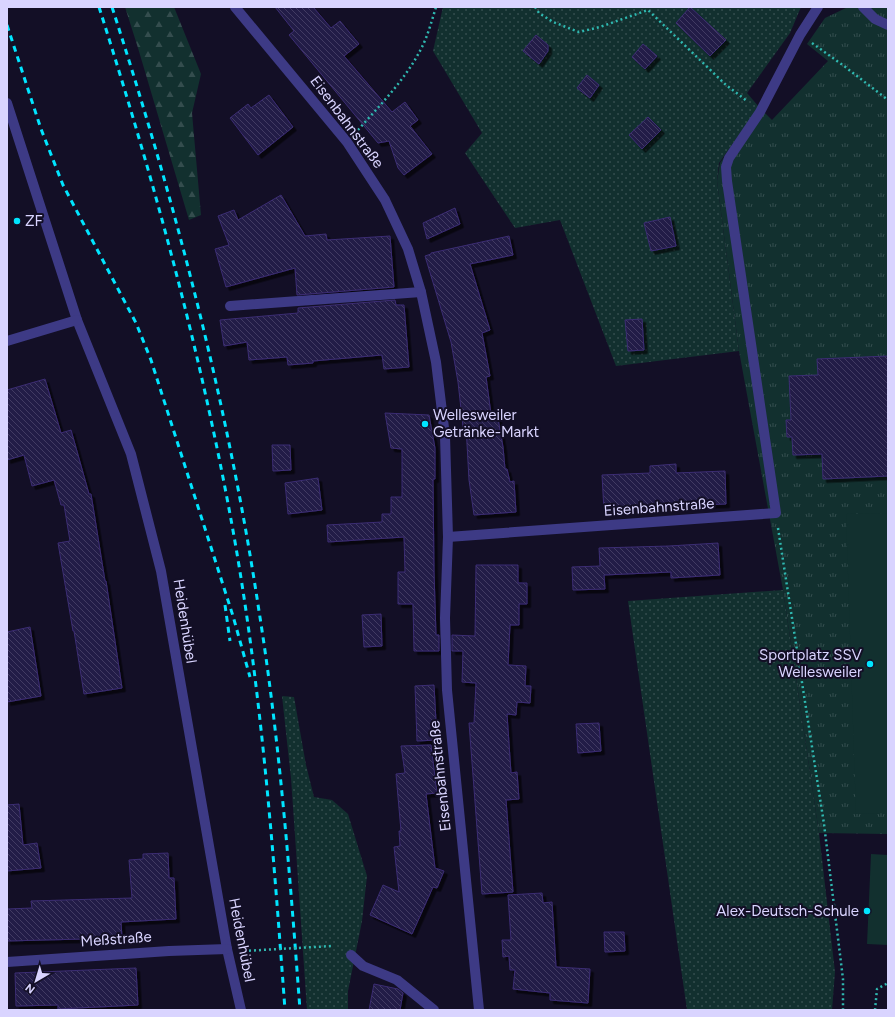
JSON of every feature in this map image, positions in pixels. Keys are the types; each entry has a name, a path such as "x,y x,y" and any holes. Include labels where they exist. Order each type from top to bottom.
{"street":[{"name":"Eisenbahnstraße","path":"235,7 347,142 385,200 408,249 421,292 436,362 446,436 448,538 445,618 447,690 479,1010"},
{"path":"776,513 726,167 729,158 760,112 800,35 818,7"},
{"path":"862,7 874,19 888,25"},
{"name":"Heidenhübel","path":"7,103 77,320 131,454 161,571 227,949 240,1010"},
{"path":"230,306 421,292"},
{"path":"7,341 77,320"},
{"name":"Eisenbahnstraße","path":"448,538 776,513"},
{"name":"Meßstraße","path":"7,962 168,951 227,949"},
{"path":"351,955 363,966 397,980 434,1010"}],"path":[{"path":"347,142 403,78 411,66 422,47 436,7"},
{"path":"536,7 539,13 553,22 578,32 600,27 648,10 726,85 760,112"},
{"path":"800,35 844,66 888,100"},
{"path":"776,513 824,824 843,979 843,1010"},
{"path":"244,951 332,946"},
{"path":"875,1010 877,989 888,983"}],"green space":[{"path":"125,7 174,7 201,74 192,113 201,215 189,220 138,48"},
{"path":"443,7 801,7 790,33 747,93 759,107 719,163 717,181 739,351 616,366 560,220 515,228 465,153 482,133 433,51"},
{"path":"848,7 888,7 888,834 819,833 783,590 739,351 717,181 720,163 759,107 772,120 828,61 807,44 825,18"},
{"name":"Sportplatz SSV Wellesweiler","path":"888,513 888,813 856,814 846,514"},
{"path":"783,590 819,833 835,972 832,1010 687,1010 628,601"},
{"path":"282,696 294,697 306,765 314,797 332,800 348,814 367,876 362,921 348,991 348,1010 307,1010 291,778"},
{"path":"871,854 888,855 888,945 867,944"}],"building":[{"path":"275,7 313,7 331,28 340,21 359,44 344,56 392,112 405,102 418,120 410,126 432,154 404,175 398,168 389,141 378,143 289,35 294,31"},
{"path":"690,7 726,40 710,56 676,23"},
{"path":"536,35 548,45 548,51 539,64 523,51"},
{"path":"643,44 657,56 645,69 632,57"},
{"path":"587,75 599,85 590,98 577,88"},
{"path":"269,95 293,127 258,155 230,118 248,104 251,108"},
{"path":"648,117 661,130 642,149 629,135"},
{"path":"281,195 305,236 326,234 327,240 390,236 394,287 297,295 295,268 226,287 215,249 229,245 218,216 234,210 238,220"},
{"path":"455,208 460,224 427,239 423,223"},
{"path":"670,217 676,246 651,251 644,223"},
{"path":"509,236 513,255 470,264 490,330 482,333 490,376 486,377 491,414 497,413 505,469 507,469 510,482 514,481 516,512 474,515 469,480 466,426 463,427 458,382 451,342 425,256 431,253"},
{"path":"395,300 396,305 404,305 409,367 384,369 382,355 313,361 313,363 288,365 287,357 249,360 247,342 224,346 220,320 298,313 298,308"},
{"path":"642,319 644,350 628,351 625,320"},
{"path":"888,356 888,476 823,479 822,454 793,455 792,437 787,437 786,420 791,420 789,376 818,375 817,359"},
{"path":"45,379 61,433 71,430 89,494 91,494 122,688 84,694 58,543 70,541 64,505 61,505 54,480 32,486 24,455 7,460 7,390"},
{"path":"385,413 429,415 435,448 435,479 433,479 434,572 436,635 439,635 439,651 414,651 413,604 398,604 398,572 405,572 404,537 328,542 327,525 382,522 382,514 391,514 391,497 402,497 402,449 391,448"},
{"path":"272,445 290,445 291,470 273,471"},
{"path":"676,464 676,473 725,471 726,504 652,507 652,509 604,511 602,475 650,473 650,466"},
{"path":"318,478 322,510 288,514 285,483"},
{"path":"718,543 720,575 671,578 671,572 604,575 605,589 573,590 572,567 600,566 599,548"},
{"path":"476,565 518,565 518,583 527,583 527,604 519,604 519,625 510,625 508,665 526,666 525,686 531,686 530,703 517,702 516,715 507,714 511,773 517,772 519,799 506,800 513,892 482,894 469,723 474,723 476,683 462,682 463,651 452,651 452,635 475,636"},
{"path":"381,614 382,646 364,647 362,615"},
{"path":"30,627 41,696 7,702 7,632"},
{"path":"434,685 437,740 417,741 415,686"},
{"path":"599,723 601,751 578,753 576,724"},
{"path":"431,745 437,793 426,794 435,868 444,871 437,888 433,887 412,934 370,915 383,885 399,892 394,847 400,846 399,831 401,831 396,774 405,773 401,746"},
{"path":"19,804 23,845 37,843 41,868 7,871 7,805"},
{"path":"168,853 169,878 174,878 176,919 121,922 122,938 7,941 7,909 32,908 31,901 132,898 129,860 143,859 143,854"},
{"path":"542,893 543,903 552,902 556,967 590,969 588,1003 550,1000 550,993 513,989 515,970 510,970 509,956 503,957 502,940 511,940 508,895"},
{"path":"604,932 624,932 625,951 605,952"},
{"path":"136,968 138,1005 58,1009 58,1005 16,1006 15,973"},
{"path":"374,984 398,989 403,993 400,1010 369,1010"}],"railway":[{"path":"99,7 138,135 174,264 205,394 232,525 251,645 265,766 285,1010"},
{"path":"112,7 158,156 198,306 232,458 259,611 273,710 279,760 300,1010"},
{"path":"7,25 41,129 63,185 136,323 151,360 233,616 250,677"},
{"path":"225,605 230,641"}],"place":[{"name":"ZF","path":"17,221"},
{"name":"Wellesweiler Getränke-Markt","path":"425,424"},
{"name":"Sportplatz SSV Wellesweiler","path":"870,664"},
{"name":"Alex-Deutsch-Schule","path":"867,911"}]}
